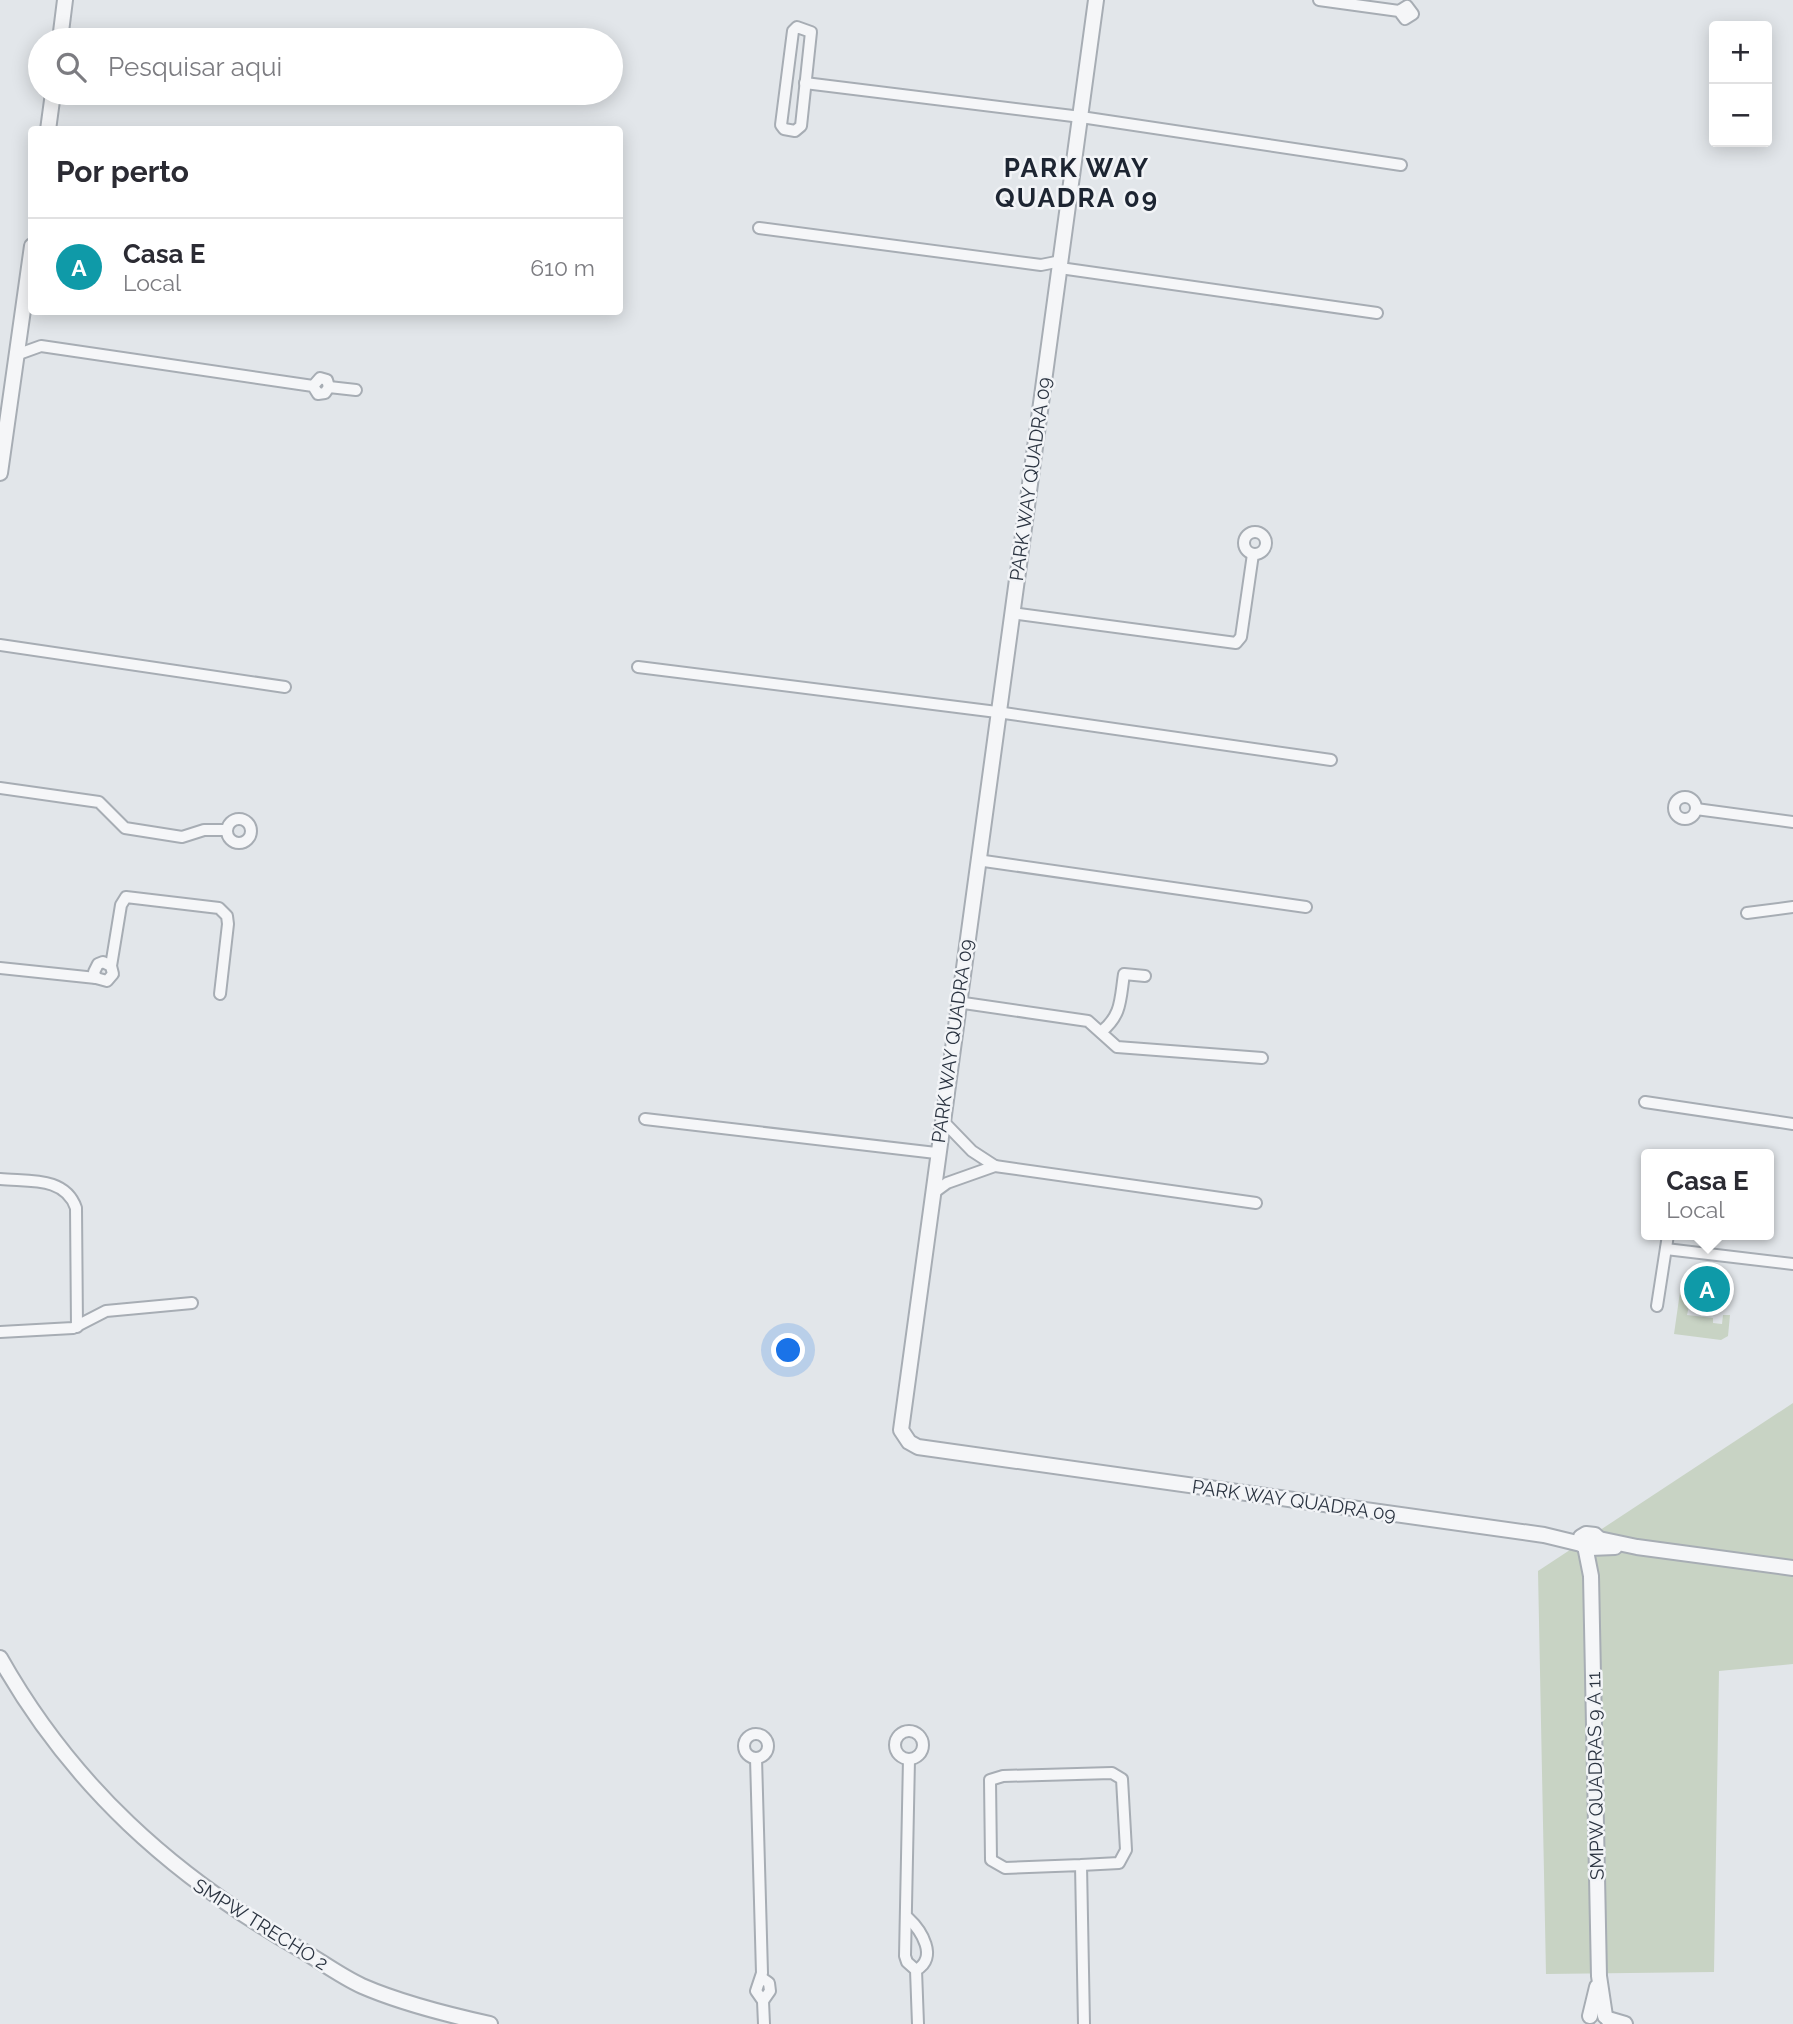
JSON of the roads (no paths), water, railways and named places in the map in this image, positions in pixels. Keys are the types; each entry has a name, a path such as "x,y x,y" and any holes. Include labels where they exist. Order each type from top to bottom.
{"street":[{"path":"62,28 65,0"},
{"name":"PARK WAY QUADRA 09","path":"1096,0 930,1194 900,1424 904,1437 914,1446 1591,1543 1793,1568"},
{"path":"1319,0 1399,11"},
{"path":"796,27 810,32 805,83 800,129 784,129 781,125 796,27"},
{"path":"805,83 1081,117 1402,164"},
{"path":"48,126 51,105"},
{"path":"759,228 1377,313"},
{"path":"0,473 28,273"},
{"path":"19,335 39,346 313,386 315,392 322,395 329,387 356,390"},
{"path":"16,355 39,346"},
{"path":"1011,613 1231,645 1241,637 1253,554"},
{"path":"0,645 285,687"},
{"path":"638,667 997,712 1331,760"},
{"path":"0,788 99,802 121,825 130,828 182,837 204,830 227,830"},
{"path":"1696,809 1793,822"},
{"path":"977,860 1306,907"},
{"path":"0,968 96,978 94,969 98,964 103,962 111,966 121,905 125,897 219,908 228,916 220,994"},
{"path":"1747,913 1793,907"},
{"path":"1101,1032 1115,1021 1124,974 1145,976"},
{"path":"957,1002 1077,1018 1095,1023 1116,1047 1262,1058"},
{"path":"1645,1102 1793,1124"},
{"path":"645,1119 936,1153"},
{"path":"941,1119 972,1151 995,1166"},
{"path":"968,1174 972,1151"},
{"path":"930,1194 968,1174 995,1166 1256,1203"},
{"path":"0,1179 60,1186 73,1199 76,1208 77,1327"},
{"path":"1657,1306 1667,1240"},
{"path":"1666,1249 1793,1264"},
{"path":"0,1332 77,1327 106,1311 192,1303"},
{"name":"SMPW QUADRAS 9 A 11","path":"1591,1543 1599,1976 1595,2021"},
{"name":"SMPW TRECHO 2","path":"0,1658 45,1729 91,1786 188,1878 246,1918 362,1986 490,2024"},
{"path":"756,1758 762,1978 757,1983 756,1991 763,2001 764,2024"},
{"path":"909,1759 908,1918 905,1956 907,1962 916,1970 918,2024"},
{"path":"1119,1775 1124,1786 1126,1850 1123,1859 1112,1864 1081,1865 1005,1868 991,1860 990,1780 1003,1776 1119,1775"},
{"path":"1081,1865 1084,2024"},
{"path":"908,1918 925,1936 924,1965 916,1970"},
{"path":"1595,2021 1625,2024"}],"place":[{"name":"Casa E","path":"1707,1289"}],"district":[{"name":"PARK WAY QUADRA 09","path":"1077,183"}]}
